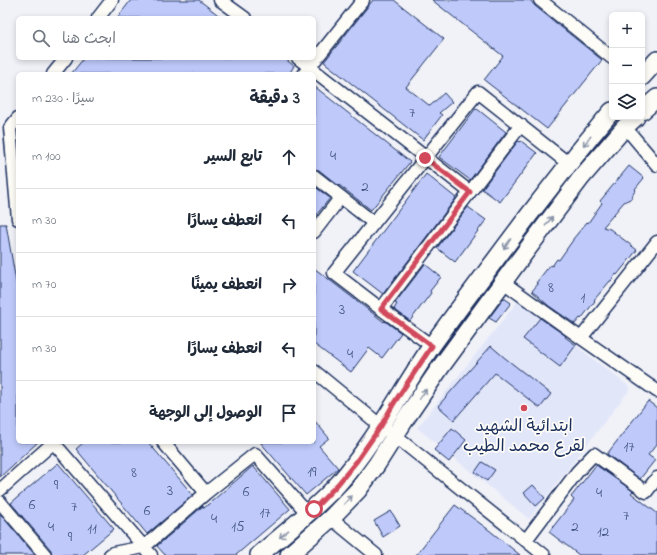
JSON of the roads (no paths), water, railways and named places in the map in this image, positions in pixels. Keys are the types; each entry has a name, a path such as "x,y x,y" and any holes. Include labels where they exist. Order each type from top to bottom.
{"main road":[{"path":"645,74 657,60"},
{"path":"645,108 657,98"},
{"path":"259,555 314,509 338,484 356,462 432,346 491,265 609,115"},
{"path":"289,555 331,518 358,490 454,349 503,282 582,178 630,122"}],"street":[{"path":"100,16 112,0"},
{"path":"220,0 242,16"},
{"path":"316,59 363,0"},
{"path":"540,0 609,56"},
{"path":"55,72 64,60"},
{"path":"300,60 307,70 315,60"},
{"path":"316,77 470,192"},
{"path":"432,346 334,273 478,92 569,164"},
{"path":"630,122 657,165"},
{"path":"381,309 521,126"},
{"path":"14,131 16,175"},
{"path":"316,178 374,223"},
{"path":"316,229 341,197"},
{"path":"581,338 657,242"},
{"path":"503,282 657,391"},
{"path":"316,373 544,555"},
{"path":"0,490 52,444"},
{"path":"56,444 147,551"},
{"path":"165,444 206,493"},
{"path":"110,555 113,553 147,551 206,493 255,454 308,514"},
{"path":"526,540 576,472 594,454 646,492 657,478"},
{"path":"0,502 46,555"},
{"path":"331,518 376,555"}],"place":[{"name":"ابتدائية الشهيد لقرع محمد الطيب","path":"524,408"}]}
